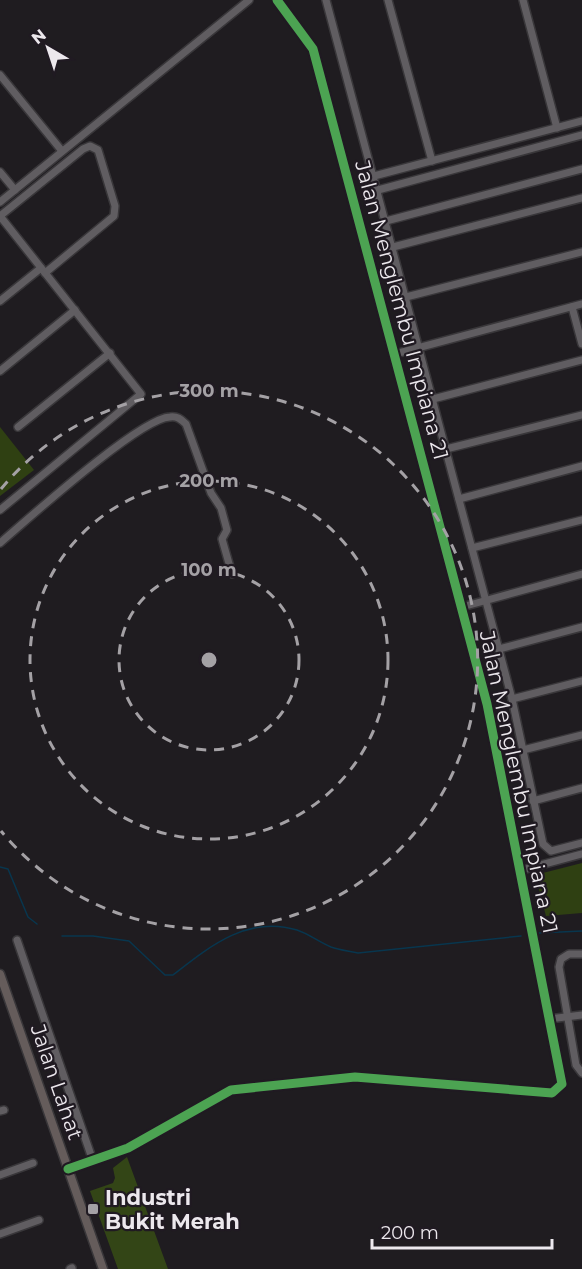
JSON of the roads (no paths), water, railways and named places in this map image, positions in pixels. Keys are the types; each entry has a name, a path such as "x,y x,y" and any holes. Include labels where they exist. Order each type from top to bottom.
{"main road":[{"name":"Jalan Lahat","path":"0,974 103,1269"}],"street":[{"path":"0,202 249,0"},
{"name":"Jalan Menglembu Impiana 21","path":"68,1169 128,1148 231,1090 355,1077 552,1093 562,1084 522,870 487,704 462,607 313,49 277,0"},
{"path":"326,0 512,699 533,801 582,788"},
{"path":"388,0 432,161"},
{"path":"524,0 557,128"},
{"path":"0,75 62,151"},
{"path":"374,176 582,121"},
{"path":"378,190 582,135"},
{"path":"0,301 43,270 114,216 114,206 98,150 90,146 83,149 1,219 43,270 140,390 139,397 0,510"},
{"path":"386,221 582,169"},
{"path":"0,172 15,190"},
{"path":"393,247 582,198"},
{"path":"406,297 582,252"},
{"path":"395,354 582,304"},
{"path":"572,307 582,344"},
{"path":"0,370 75,310"},
{"path":"18,427 110,353"},
{"path":"433,399 582,360"},
{"path":"446,449 582,415"},
{"path":"0,543 128,438 168,417 179,418 186,424 211,493 221,508 227,530 222,539 232,574"},
{"path":"459,499 582,466"},
{"path":"472,548 582,520"},
{"path":"462,607 582,574"},
{"path":"499,649 582,627"},
{"path":"512,699 582,681"},
{"path":"523,750 582,735"},
{"name":"Jalan Menglembu Impiana 21","path":"533,801 543,844 551,851 582,843"},
{"path":"522,870 582,854"},
{"path":"17,940 93,1161"},
{"path":"582,954 569,954 561,959 559,967 576,1065 582,1073"},
{"path":"549,1019 582,1015"},
{"path":"0,1175 33,1163"},
{"path":"0,1234 39,1220"}],"waterway":[{"path":"0,867 8,869 28,917 37,924"},
{"path":"62,936 93,936 129,941 165,975 173,975 201,954 231,936 262,927 279,926 297,930 331,947 358,953 521,936"},
{"path":"539,933 582,931"}],"place":[{"name":"Industri Bukit Merah","path":"93,1209"}]}
